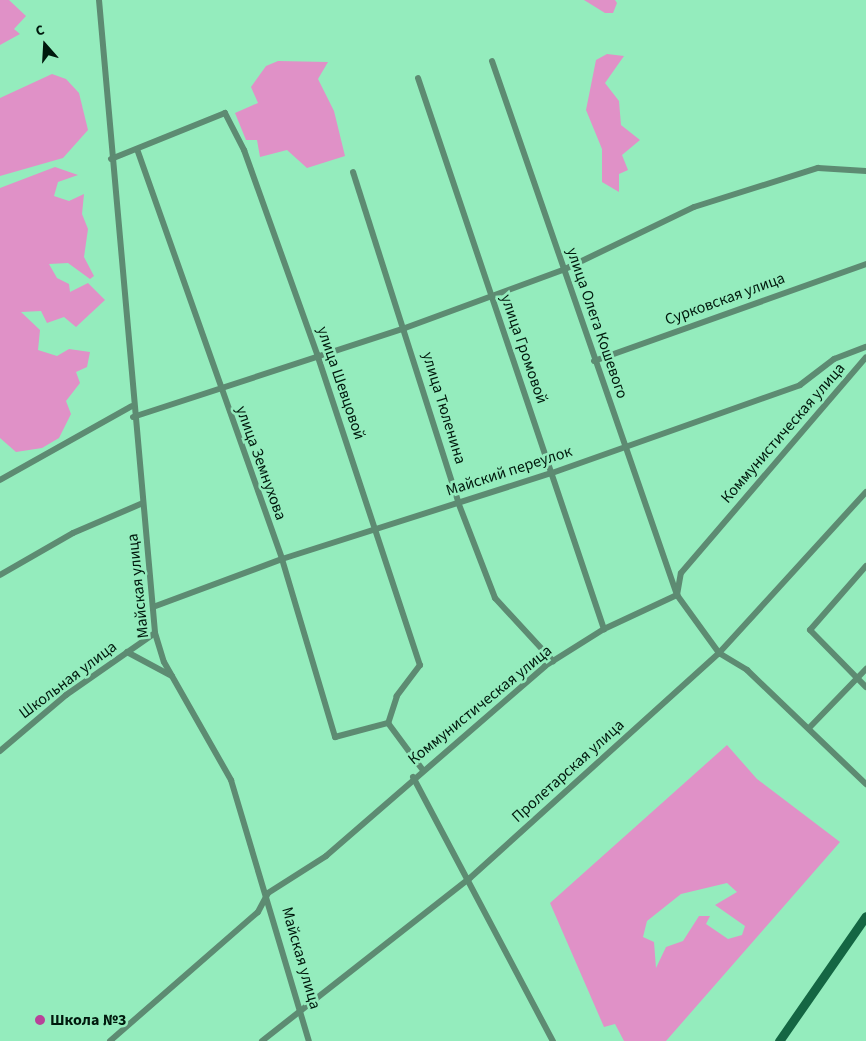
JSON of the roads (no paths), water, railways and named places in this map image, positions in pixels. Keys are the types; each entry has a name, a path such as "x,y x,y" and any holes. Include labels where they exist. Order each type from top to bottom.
{"main road":[{"path":"779,1041 866,916"}],"street":[{"name":"Майская улица","path":"99,0 132,417 143,503 155,633 173,677 231,780 268,892 302,1007 309,1041"},
{"name":"улица Олега Кошевого","path":"492,61 594,361 627,447 677,595 720,653"},
{"name":"улица Громовой","path":"418,78 604,629"},
{"name":"улица Шевцовой","path":"138,149 225,113 244,150 317,354 420,666 397,696 388,723"},
{"path":"111,159 138,149"},
{"name":"улица Земнухова","path":"138,149 218,386 282,559 335,737 388,723"},
{"path":"132,417 218,386 405,328 492,297 564,270 694,207 818,168 866,171"},
{"name":"улица Тюленина","path":"354,172 405,328 458,502 495,598 553,661"},
{"name":"Сурковская улица","path":"594,361 866,264"},
{"name":"Майский переулок","path":"153,607 282,559 552,473 800,385 834,359 866,347"},
{"name":"Коммунистическая улица","path":"110,1041 258,912 268,892 326,856 422,769 553,661 604,629 677,595 681,573 866,357"},
{"path":"0,480 132,406"},
{"name":"Пролетарская улица","path":"262,1041 302,1007 470,878 720,653 866,492"},
{"path":"0,575 73,533 143,503"},
{"path":"866,566 810,630 866,687"},
{"name":"Школьная улица","path":"0,751 66,695 155,633"},
{"path":"126,652 173,677"},
{"path":"720,653 747,670 810,727 866,784"},
{"path":"810,727 866,669"},
{"path":"388,723 422,769"},
{"path":"413,777 470,878 553,1041"}],"place":[{"name":"Школа №3","path":"40,1020"}]}
